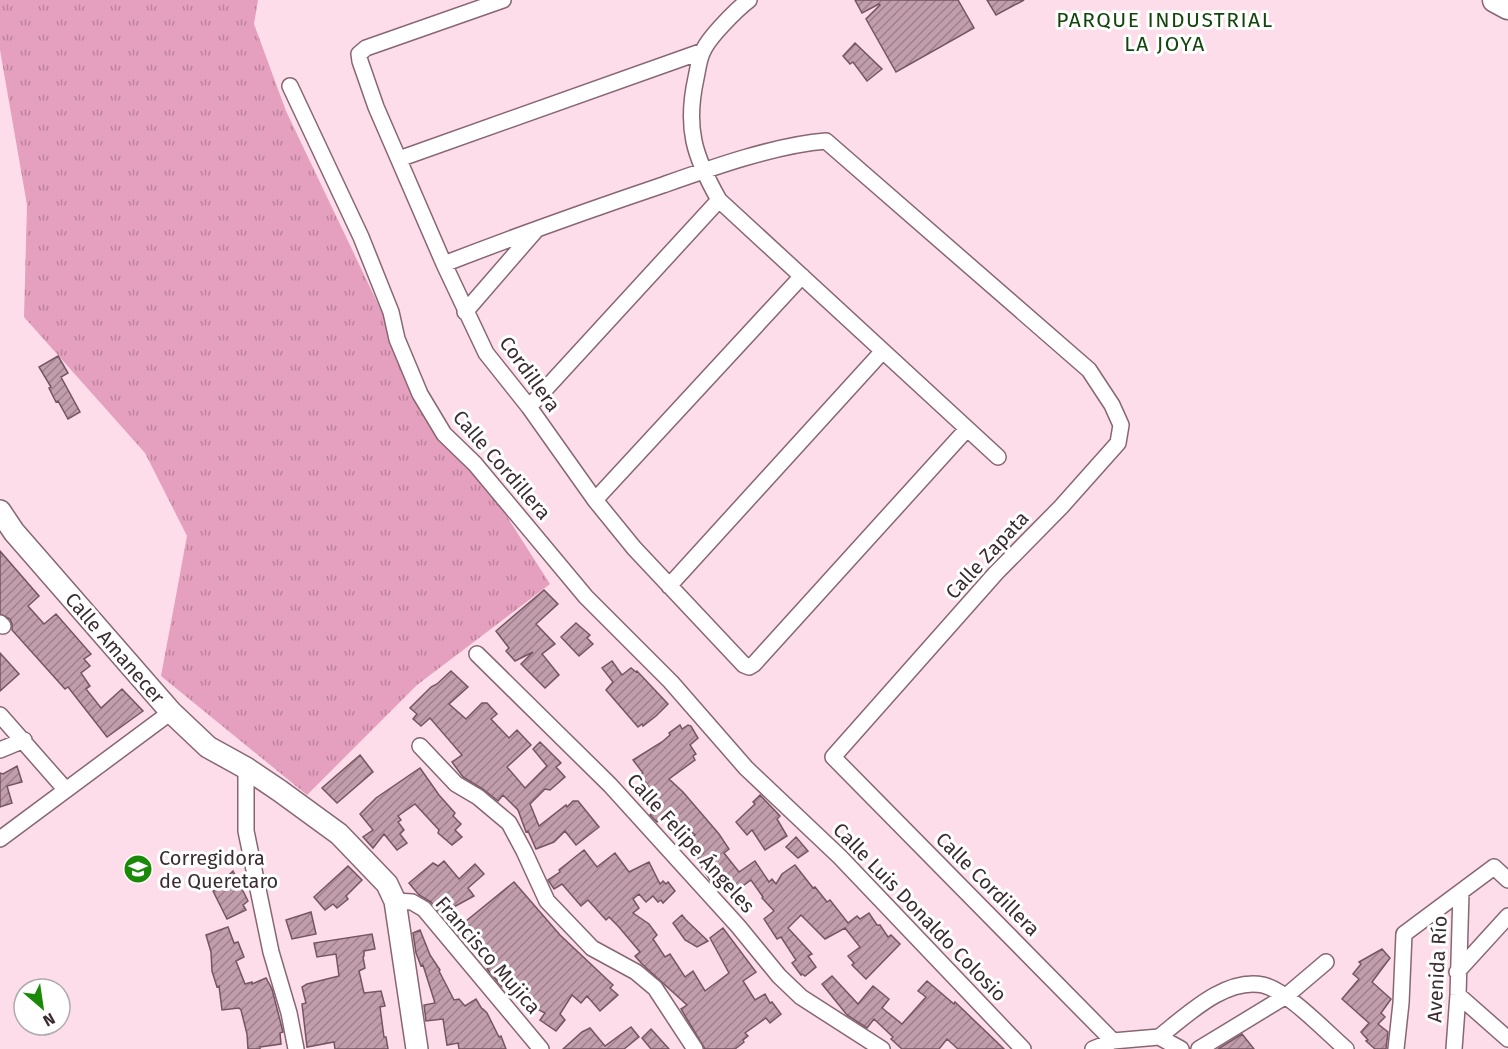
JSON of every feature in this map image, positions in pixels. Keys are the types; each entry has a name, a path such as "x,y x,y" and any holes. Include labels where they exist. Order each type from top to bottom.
{"main road":[{"path":"1495,0 1508,7"},
{"name":"Calle Amanecer","path":"0,511 14,532 171,712 208,747 246,768 339,834 387,884 395,901"},
{"path":"395,901 417,1049"}],"street":[{"name":"Cordillera","path":"503,0 366,48 359,54 360,61 376,107 465,312 486,353 529,407 595,501 633,548 744,666 754,664 967,429"},
{"path":"749,0 735,10 703,51 694,89 690,126 703,171 719,200 998,458"},
{"path":"399,159 703,51"},
{"name":"Calle Cordillera","path":"290,86 361,237 391,312 397,339 420,394 444,434 475,464 586,597 671,682 746,768 786,804"},
{"name":"Calle Zapata","path":"703,171 802,143 826,141 1089,370 1112,405 1121,425 1118,443 1061,507 996,573 833,757"},
{"path":"444,264 537,228 703,171"},
{"path":"529,407 719,200"},
{"path":"465,312 537,228"},
{"path":"595,501 802,276"},
{"path":"669,586 882,352"},
{"name":"Calle Felipe Ángeles","path":"477,654 610,785 738,926 778,976 801,998 882,1049"},
{"path":"0,839 171,712"},
{"path":"0,715 66,790"},
{"path":"0,750 24,740"},
{"path":"420,746 456,784 478,797 509,823 547,901 592,948 636,972 655,988 695,1049"},
{"name":"Calle Cordillera","path":"833,757 1113,1041"},
{"path":"246,768 246,831 296,1049"},
{"name":"Calle Luis Donaldo Colosio","path":"786,804 840,857 1023,1049"},
{"path":"1396,1049 1404,934 1494,867 1508,880"},
{"name":"Avenida Río","path":"1454,1049 1461,891"},
{"name":"Francisco Mujica","path":"395,901 412,902 424,909 541,1049"},
{"path":"1458,972 1508,916"},
{"path":"1199,1049 1286,996 1326,962"},
{"path":"1159,1037 1202,1002 1218,993 1245,985 1263,985 1286,996 1346,1049"},
{"path":"1458,995 1508,1039"},
{"path":"1093,1049 1113,1041 1159,1037 1181,1049"}],"green space":[{"path":"0,0 258,0 254,24 286,111 399,348 550,584 417,685 307,795 161,676 187,536 145,453 24,317 27,205 0,50"}],"building":[{"path":"855,0 958,0 974,28 896,72 866,19 880,5 862,13"},
{"path":"987,0 1024,0 996,15"},
{"path":"855,43 882,69 867,81 853,62 850,64 843,56"},
{"path":"58,356 68,373 61,377 80,412 68,419 58,401 56,402 49,388 51,387 39,367"},
{"path":"0,551 39,596 28,606 44,624 56,614 91,654 84,659 90,666 81,673 90,686 86,689 101,708 122,689 143,711 107,737 68,687 65,689 12,630 10,619 0,614"},
{"path":"544,590 558,604 536,624 555,644 542,654 559,675 545,688 521,664 533,652 515,661 506,651 509,648 496,631"},
{"path":"576,623 590,635 587,638 593,644 579,656 561,637"},
{"path":"0,653 19,674 0,691"},
{"path":"612,661 622,675 631,668 637,671 668,704 643,726 642,724 638,727 606,690 613,682 602,668"},
{"path":"451,671 468,687 449,704 466,719 482,703 487,703 497,714 491,719 509,738 517,730 531,745 507,767 525,788 547,766 533,749 540,742 561,763 556,767 565,777 550,790 545,789 530,804 539,826 566,805 567,807 573,801 578,801 599,827 576,845 565,831 554,842 536,849 528,831 526,832 518,810 503,795 498,801 463,777 452,762 462,755 430,718 421,726 413,719 417,714 410,708"},
{"path":"680,725 682,729 688,725 691,726 698,738 690,745 696,754 693,756 695,760 669,779 719,834 729,849 724,853 739,872 755,861 769,882 772,879 776,884 782,874 795,865 827,902 830,900 848,923 857,916 860,919 869,913 888,937 891,935 900,944 866,979 852,965 854,963 848,956 860,947 845,928 825,939 801,915 788,928 812,954 808,956 816,967 805,976 801,975 792,963 796,960 781,937 777,939 764,919 774,911 762,898 751,880 732,894 719,878 712,883 697,856 703,853 690,839 695,835 670,813 665,814 657,822 650,815 661,803 640,775 643,773 633,760 662,742"},
{"path":"360,755 373,772 337,803 322,788"},
{"path":"17,766 22,782 7,786 12,803 0,807 0,773 3,774"},
{"path":"420,768 455,813 453,816 461,824 455,830 462,837 452,845 438,833 439,830 415,804 398,816 401,820 398,822 404,830 400,834 407,843 397,850 384,834 373,848 363,837 373,830 360,814 376,798"},
{"path":"760,795 780,816 777,819 787,836 765,850 752,830 747,835 736,822 755,804 753,802"},
{"path":"796,837 808,851 798,858 786,847"},
{"path":"584,850 597,867 615,853 629,872 649,862 660,884 663,881 666,884 668,882 675,891 663,903 661,900 658,902 653,896 646,902 639,894 633,899 639,908 633,913 649,924 657,935 653,939 665,957 670,954 685,977 693,971 705,991 729,973 710,938 723,928 756,972 743,981 755,1000 765,994 781,1014 770,1023 766,1018 745,1033 748,1036 735,1049 705,1049 681,1009 687,1005 635,956 640,952 618,926 609,917 606,920 588,900 581,906 562,884 554,889 548,880"},
{"path":"444,861 459,879 475,864 484,874 468,888 474,896 441,914 409,883 433,863 438,866"},
{"path":"348,866 362,880 346,896 348,899 337,908 333,904 325,910 314,897"},
{"path":"233,871 248,901 243,905 246,910 227,919 213,891 224,884 223,881"},
{"path":"514,882 560,935 613,985 610,988 618,995 600,1011 587,996 581,1003 572,995 560,1014 565,1020 556,1031 540,1020 545,1013 535,1008 507,980 502,987 487,969 496,961 477,937 471,941 466,935 463,939 455,930"},
{"path":"311,912 316,934 292,939 286,920"},
{"path":"682,915 708,941 697,947 685,940 673,923"},
{"path":"228,927 234,943 238,942 244,957 236,961 245,984 252,982 252,984 266,978 272,989 283,1032 280,1033 281,1044 248,1049 241,1010 239,1008 222,1010 219,986 217,987 212,971 211,952 206,935"},
{"path":"420,930 430,955 454,1000 459,999 465,1006 476,999 487,1013 499,1037 501,1036 506,1049 459,1049 458,1043 447,1045 443,1019 426,1021 424,1005 435,1003 423,965 421,966 416,953 413,933"},
{"path":"372,934 375,949 364,951 365,968 359,971 364,993 381,991 385,1006 380,1007 388,1049 335,1049 334,1042 307,1047 302,1004 306,1003 302,987 339,976 336,954 317,957 314,943"},
{"path":"1382,949 1390,958 1372,982 1391,999 1381,1013 1385,1017 1378,1024 1388,1032 1386,1049 1375,1049 1366,1041 1368,1040 1361,1032 1369,1023 1342,999 1359,979 1353,974 1361,964 1359,962"},
{"path":"832,976 858,1004 873,986 889,999 882,1008 902,1024 926,997 918,991 927,981 954,1004 955,1002 1004,1049 958,1049 947,1039 939,1049 902,1049 874,1019 867,1028 847,1015 822,984"},
{"path":"631,1027 639,1037 624,1049 563,1049 590,1028 605,1046"},
{"path":"651,1029 669,1049 651,1049 642,1038"},
{"path":"1242,1034 1254,1049 1218,1049"}],"place":[{"name":"Corregidora de Queretaro","path":"138,869"}],"district":[{"name":"PARQUE INDUSTRIAL LA JOYA","path":"1165,32"}]}
